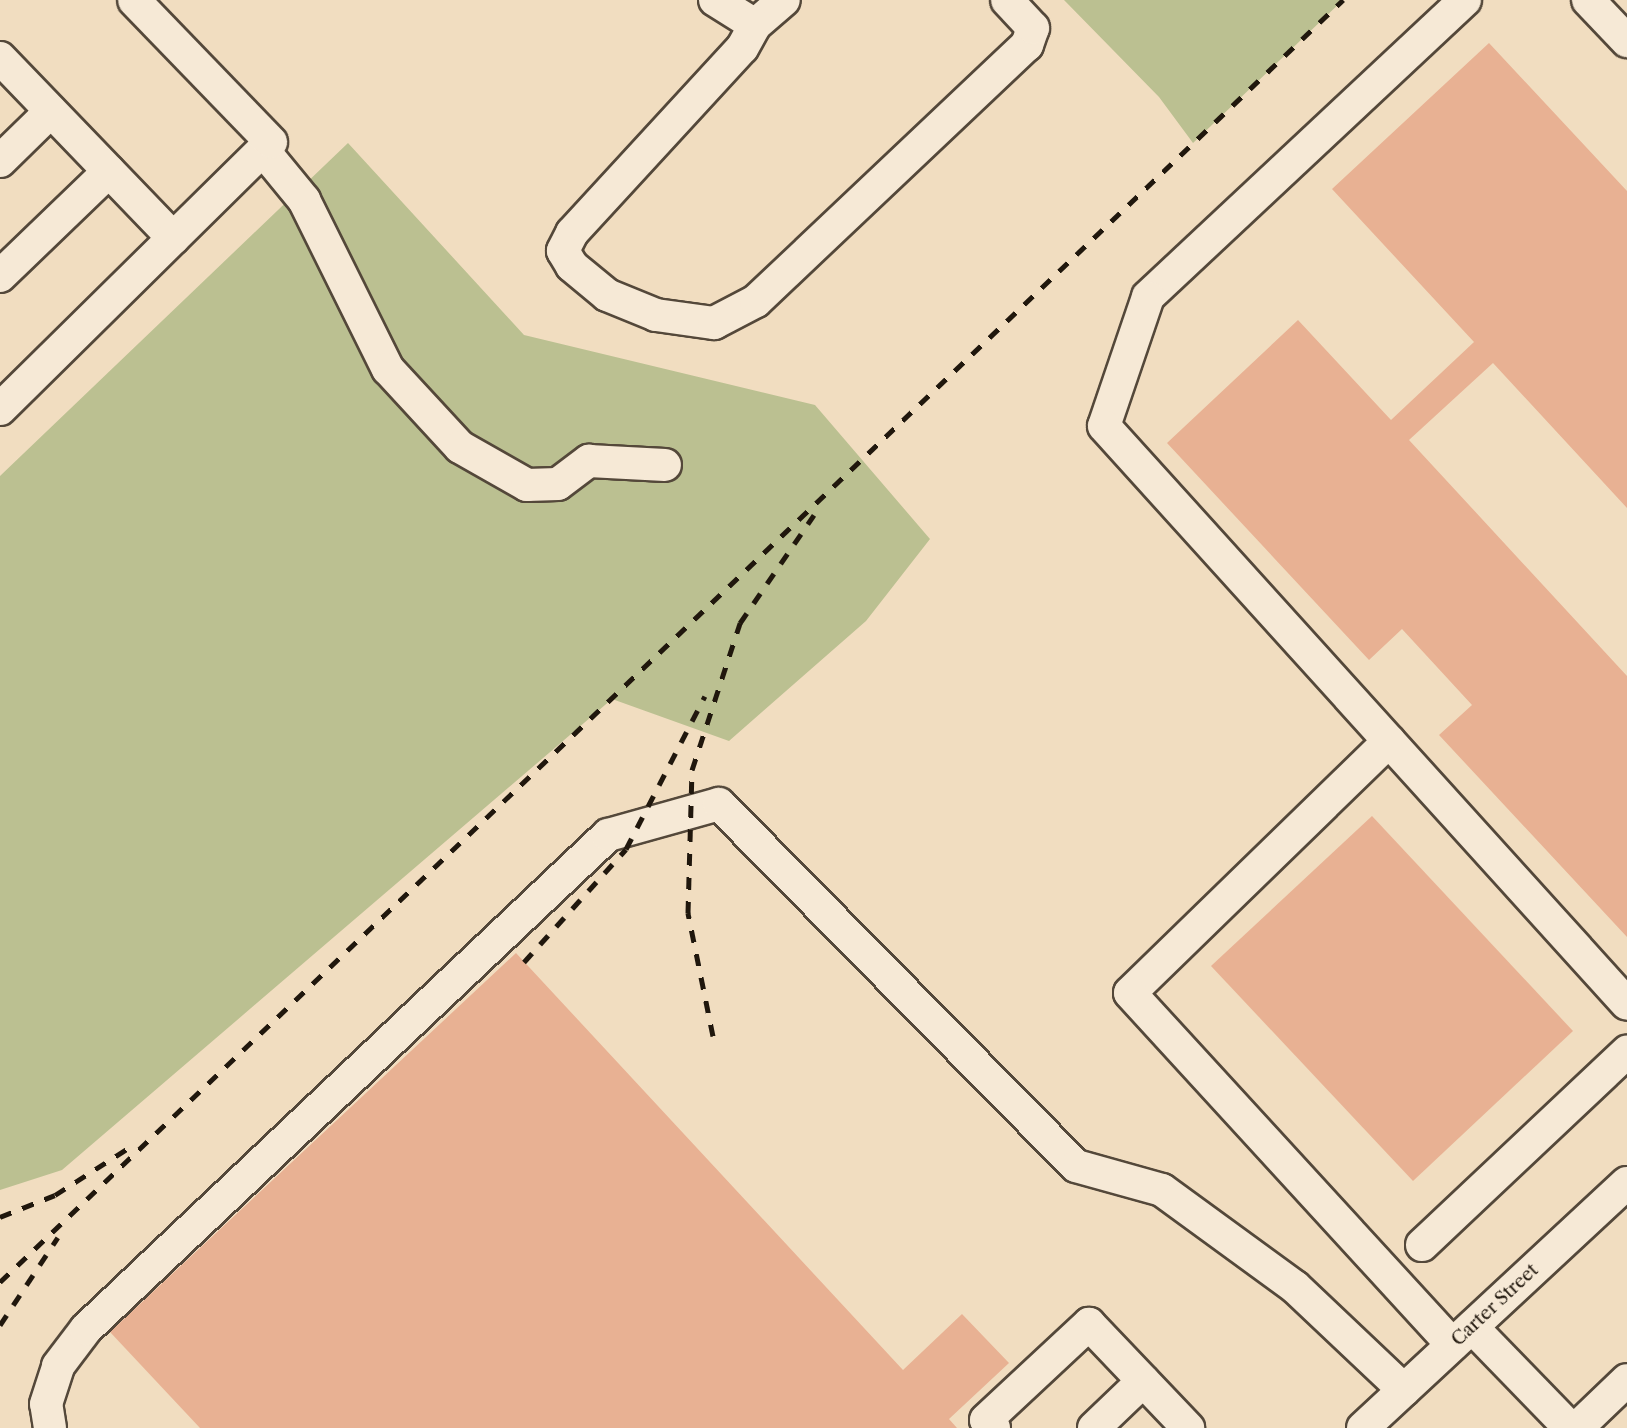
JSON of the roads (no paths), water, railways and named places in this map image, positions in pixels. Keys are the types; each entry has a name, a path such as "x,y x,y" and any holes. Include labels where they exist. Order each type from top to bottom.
{"street":[{"path":"0,409 271,142 134,0"},
{"path":"715,0 755,24"},
{"path":"785,0 755,24 742,48 572,233 563,251 607,295 656,315 714,323 756,301 1027,45 1032,28 1007,0"},
{"path":"1465,0 1148,297 1104,426 1627,1004"},
{"path":"1588,0 1627,41"},
{"path":"0,58 109,171 179,231"},
{"path":"0,161 51,111"},
{"path":"263,150 304,200 387,369 460,447 527,485 558,484 589,461 665,465"},
{"path":"0,276 109,171"},
{"path":"1389,741 1130,993 1462,1336 1570,1428"},
{"path":"50,1428 46,1404 58,1366 86,1329 608,835 719,804 1076,1166 1163,1190 1294,1287 1404,1390"},
{"path":"1422,1245 1627,1052"},
{"name":"Carter Street","path":"1363,1428 1627,1183"},
{"path":"994,1428 986,1420 1089,1324 1188,1428"},
{"path":"1577,1428 1627,1380"},
{"path":"1094,1428 1143,1381"}],"railway":[{"path":"0,1282 1343,0"},
{"path":"713,1036 688,913 692,770 740,623 814,515"},
{"path":"524,962 626,849 705,696"},
{"path":"0,1217 55,1195 127,1149"},
{"path":"0,1325 58,1237"}]}
